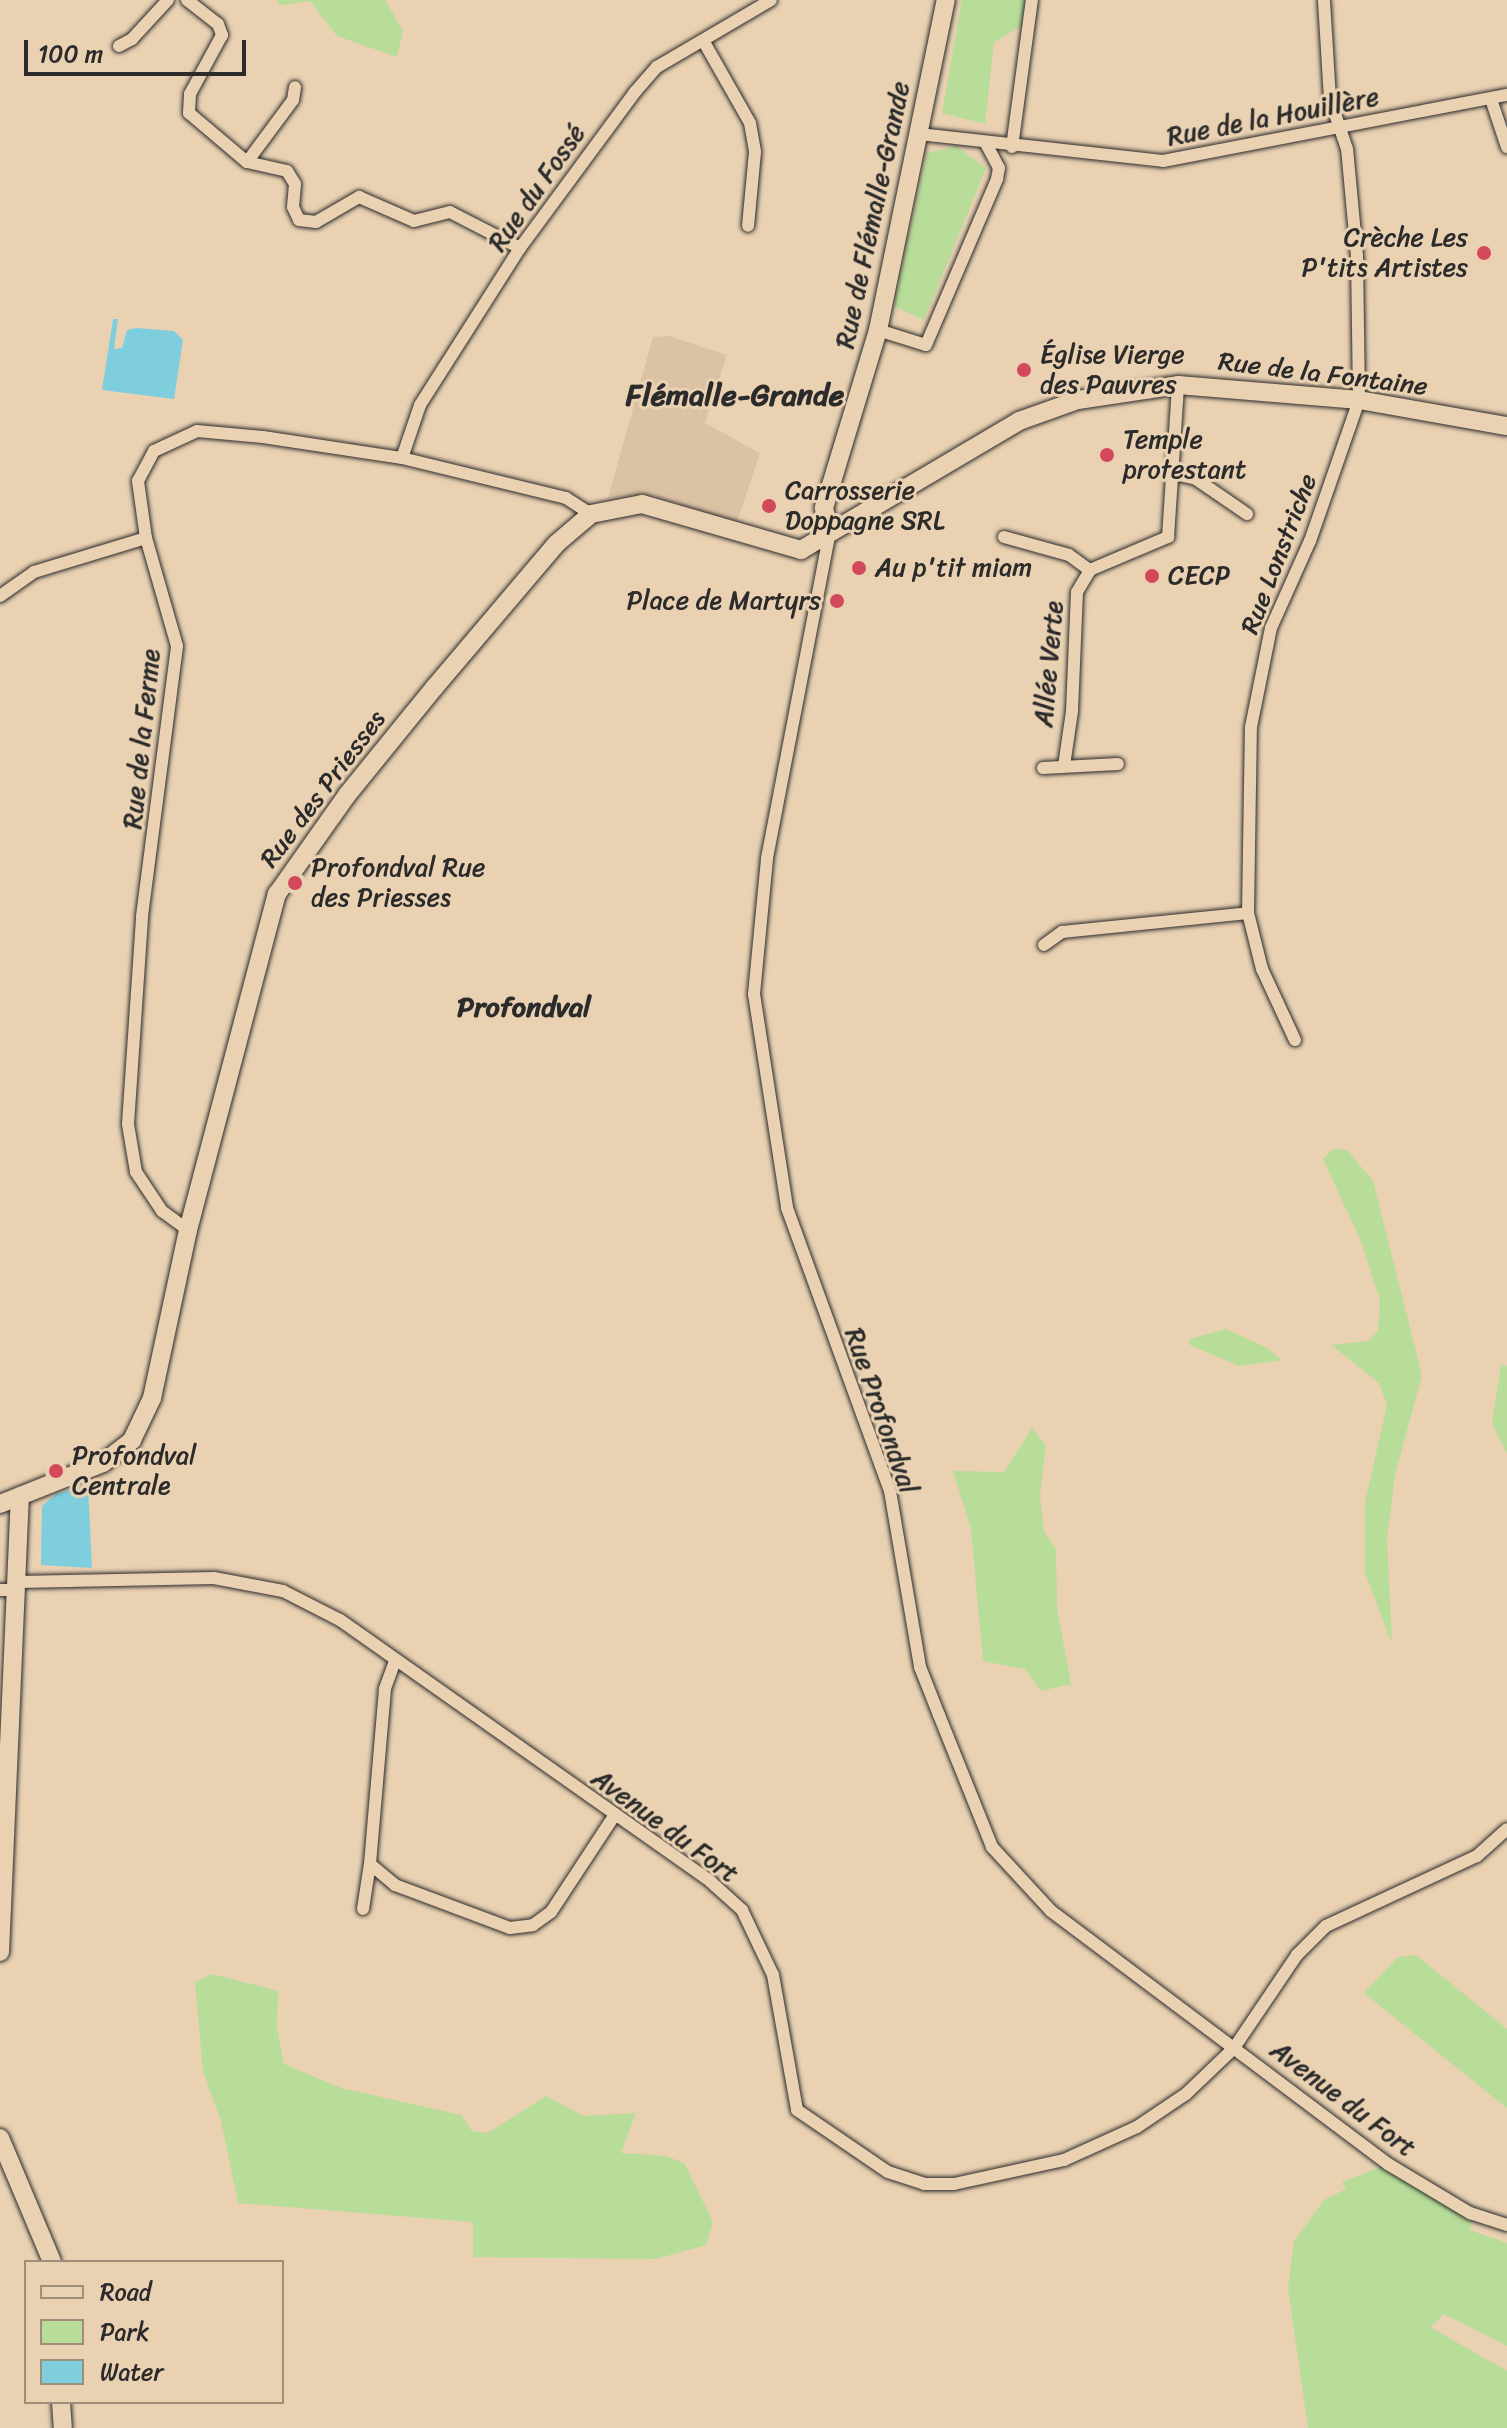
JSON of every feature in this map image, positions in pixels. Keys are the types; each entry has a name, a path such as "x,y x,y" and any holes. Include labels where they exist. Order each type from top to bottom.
{"street":[{"path":"119,46 132,39 168,0"},
{"path":"187,0 218,24 222,35 190,94 189,113 247,162 289,174 295,184 293,212 304,222 316,222 359,197 414,221 450,212 520,248"},
{"name":"Rue du Fossé","path":"402,458 420,405 520,248 635,92 657,67 771,0"},
{"name":"Rue de Flémalle-Grande","path":"830,531 824,508 878,330 946,0"},
{"path":"1012,147 1032,0"},
{"name":"Rue Lonstriche","path":"1295,1040 1262,969 1248,913 1251,727 1268,639 1310,541 1359,400 1357,256 1340,126 1330,99 1324,0"},
{"path":"704,42 750,123 755,152 748,226"},
{"path":"247,162 293,100 295,87"},
{"name":"Rue de la Houillère","path":"919,134 1012,147 1163,161 1507,95"},
{"path":"1491,99 1507,147"},
{"path":"878,330 926,345 997,179 999,168 986,144"},
{"name":"Rue de la Fontaine","path":"830,531 1019,421 1078,400 1178,385 1359,400 1507,426"},
{"name":"Allée Verte","path":"1064,766 1072,711 1077,592 1090,570 1168,537 1175,474 1178,385"},
{"name":"Rue de la Ferme","path":"188,1230 162,1211 136,1172 128,1124 142,916 177,646 146,538 138,481 154,451 197,431 402,458 566,498 591,514"},
{"path":"1175,474 1196,479 1247,514"},
{"name":"Rue des Priesses","path":"0,1504 103,1463 132,1440 152,1398 188,1230 259,948 284,878 434,688 556,544 591,514 642,504 801,550 830,531"},
{"name":"Rue Profondval","path":"830,531 767,859 757,936 754,994 760,1059 799,1252 890,1491 920,1667 992,1847 1015,1879 1234,2048"},
{"name":"Allée Verte","path":"1004,537 1069,555 1090,570"},
{"path":"0,596 34,572 146,538"},
{"name":"Allée Verte","path":"1043,768 1118,764"},
{"path":"1044,945 1062,932 1248,913"},
{"path":"0,1952 12,1587 20,1496"},
{"name":"Avenue du Fort","path":"12,1587 214,1578 283,1591 340,1620 711,1882 742,1910 773,1975 797,2110 854,2153 907,2180 954,2184 1064,2160 1137,2127 1186,2094 1234,2048 1388,2164 1470,2213 1507,2225"},
{"path":"363,1909 370,1864 385,1689 395,1661"},
{"path":"370,1864 409,1891 510,1928 533,1925 551,1912 614,1816"},
{"path":"1234,2048 1297,1955 1326,1926 1477,1856 1507,1829"},
{"path":"0,2138 51,2260"},
{"path":"61,2404 63,2428"}],"shaded area":[{"path":"669,336 727,355 705,423 760,453 737,522 650,495 608,498 653,337"}],"green space":[{"path":"276,0 385,0 403,31 397,57 337,36 310,1 281,5"},
{"path":"962,0 1026,0 1022,26 994,42 985,124 942,113"},
{"path":"956,146 986,168 924,320 894,306 927,153"},
{"path":"1333,1149 1347,1150 1373,1181 1422,1375 1395,1475 1387,1538 1392,1644 1365,1573 1365,1502 1387,1405 1379,1383 1331,1345 1368,1341 1378,1331 1380,1300 1360,1239 1323,1159"},
{"path":"1226,1329 1267,1348 1282,1360 1239,1366 1190,1345 1190,1339"},
{"path":"1501,1365 1507,1366 1507,1454 1492,1423"},
{"path":"1032,1428 1046,1446 1040,1496 1044,1531 1056,1549 1057,1608 1071,1684 1041,1691 1025,1669 983,1661 971,1529 953,1471 1004,1472"},
{"path":"1416,1955 1507,2029 1507,2108 1364,1993 1398,1957"},
{"path":"212,1974 278,1991 277,2027 284,2064 341,2088 461,2115 472,2131 488,2133 546,2096 584,2116 636,2113 621,2153 666,2156 684,2163 713,2222 706,2245 656,2259 473,2257 473,2222 238,2203 221,2121 203,2071 195,1982"},
{"path":"1388,2164 1507,2225 1507,2232 1472,2220 1470,2230 1507,2243 1507,2346 1444,2314 1430,2327 1507,2371 1507,2428 1308,2428 1288,2288 1294,2241 1324,2200 1346,2189 1342,2182"}],"water":[{"path":"113,319 118,319 114,349 122,348 127,330 136,328 174,331 183,340 174,399 102,390"},
{"path":"88,1485 92,1568 41,1565 42,1506 56,1494"}],"place":[{"name":"Crèche Les P'tits Artistes","path":"1484,253"},
{"name":"Église Vierge des Pauvres","path":"1024,370"},
{"name":"Temple protestant","path":"1107,455"},
{"name":"Carrosserie Doppagne SRL","path":"769,506"},
{"name":"Au p'tit miam","path":"859,568"},
{"name":"CECP","path":"1152,576"},
{"name":"Place de Martyrs","path":"837,601"},
{"name":"Profondval Rue des Priesses","path":"295,883"},
{"name":"Profondval Centrale","path":"56,1471"}],"district":[{"name":"Flémalle-Grande","path":"735,395"},
{"name":"Profondval","path":"524,1007"}]}
